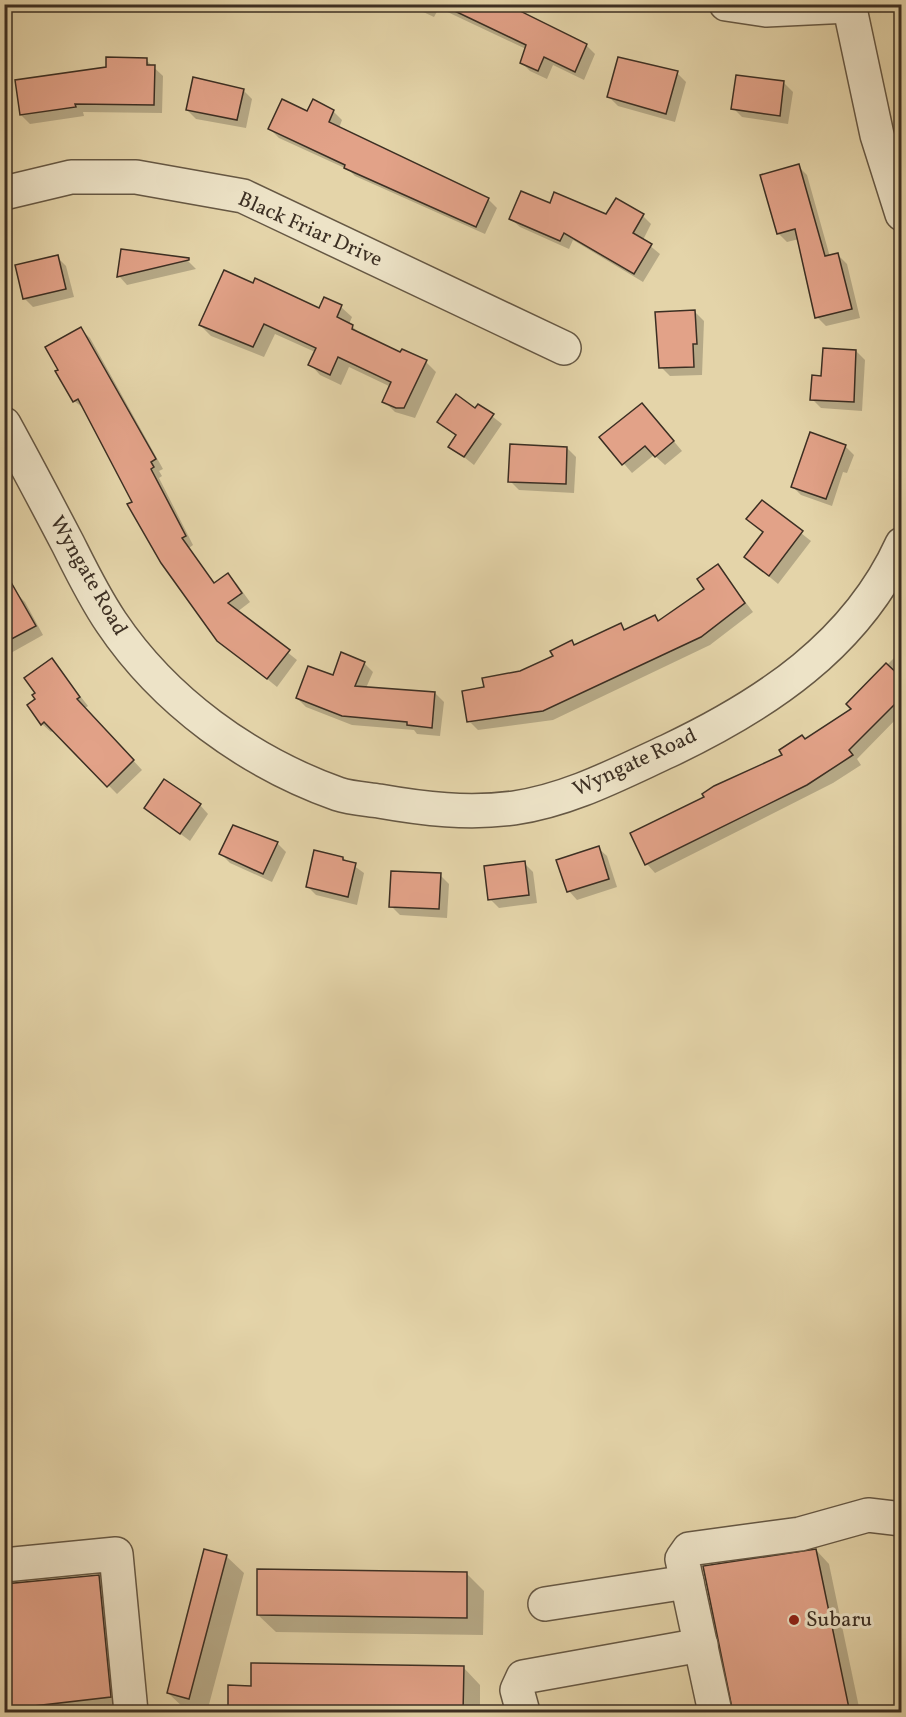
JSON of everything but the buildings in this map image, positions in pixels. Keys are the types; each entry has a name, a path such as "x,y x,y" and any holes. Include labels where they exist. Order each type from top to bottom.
{"street":[{"path":"726,4 766,10 849,5 877,135 902,214"},
{"name":"Black Friar Drive","path":"4,193 71,177 136,177 243,196 564,348"},
{"name":"Wyngate Road","path":"4,424 111,622 143,662 180,700 220,733 264,760 340,795 438,811 514,808 584,791 682,744 780,689 849,626 886,579 902,544"},
{"path":"715,1713 682,1559 689,1550 800,1534 868,1515 902,1519"},
{"path":"4,1565 116,1554 131,1713"},
{"path":"545,1604 687,1582"},
{"path":"523,1713 517,1690 523,1677 701,1645"}],"place":[{"name":"Subaru","path":"794,1620"}]}
